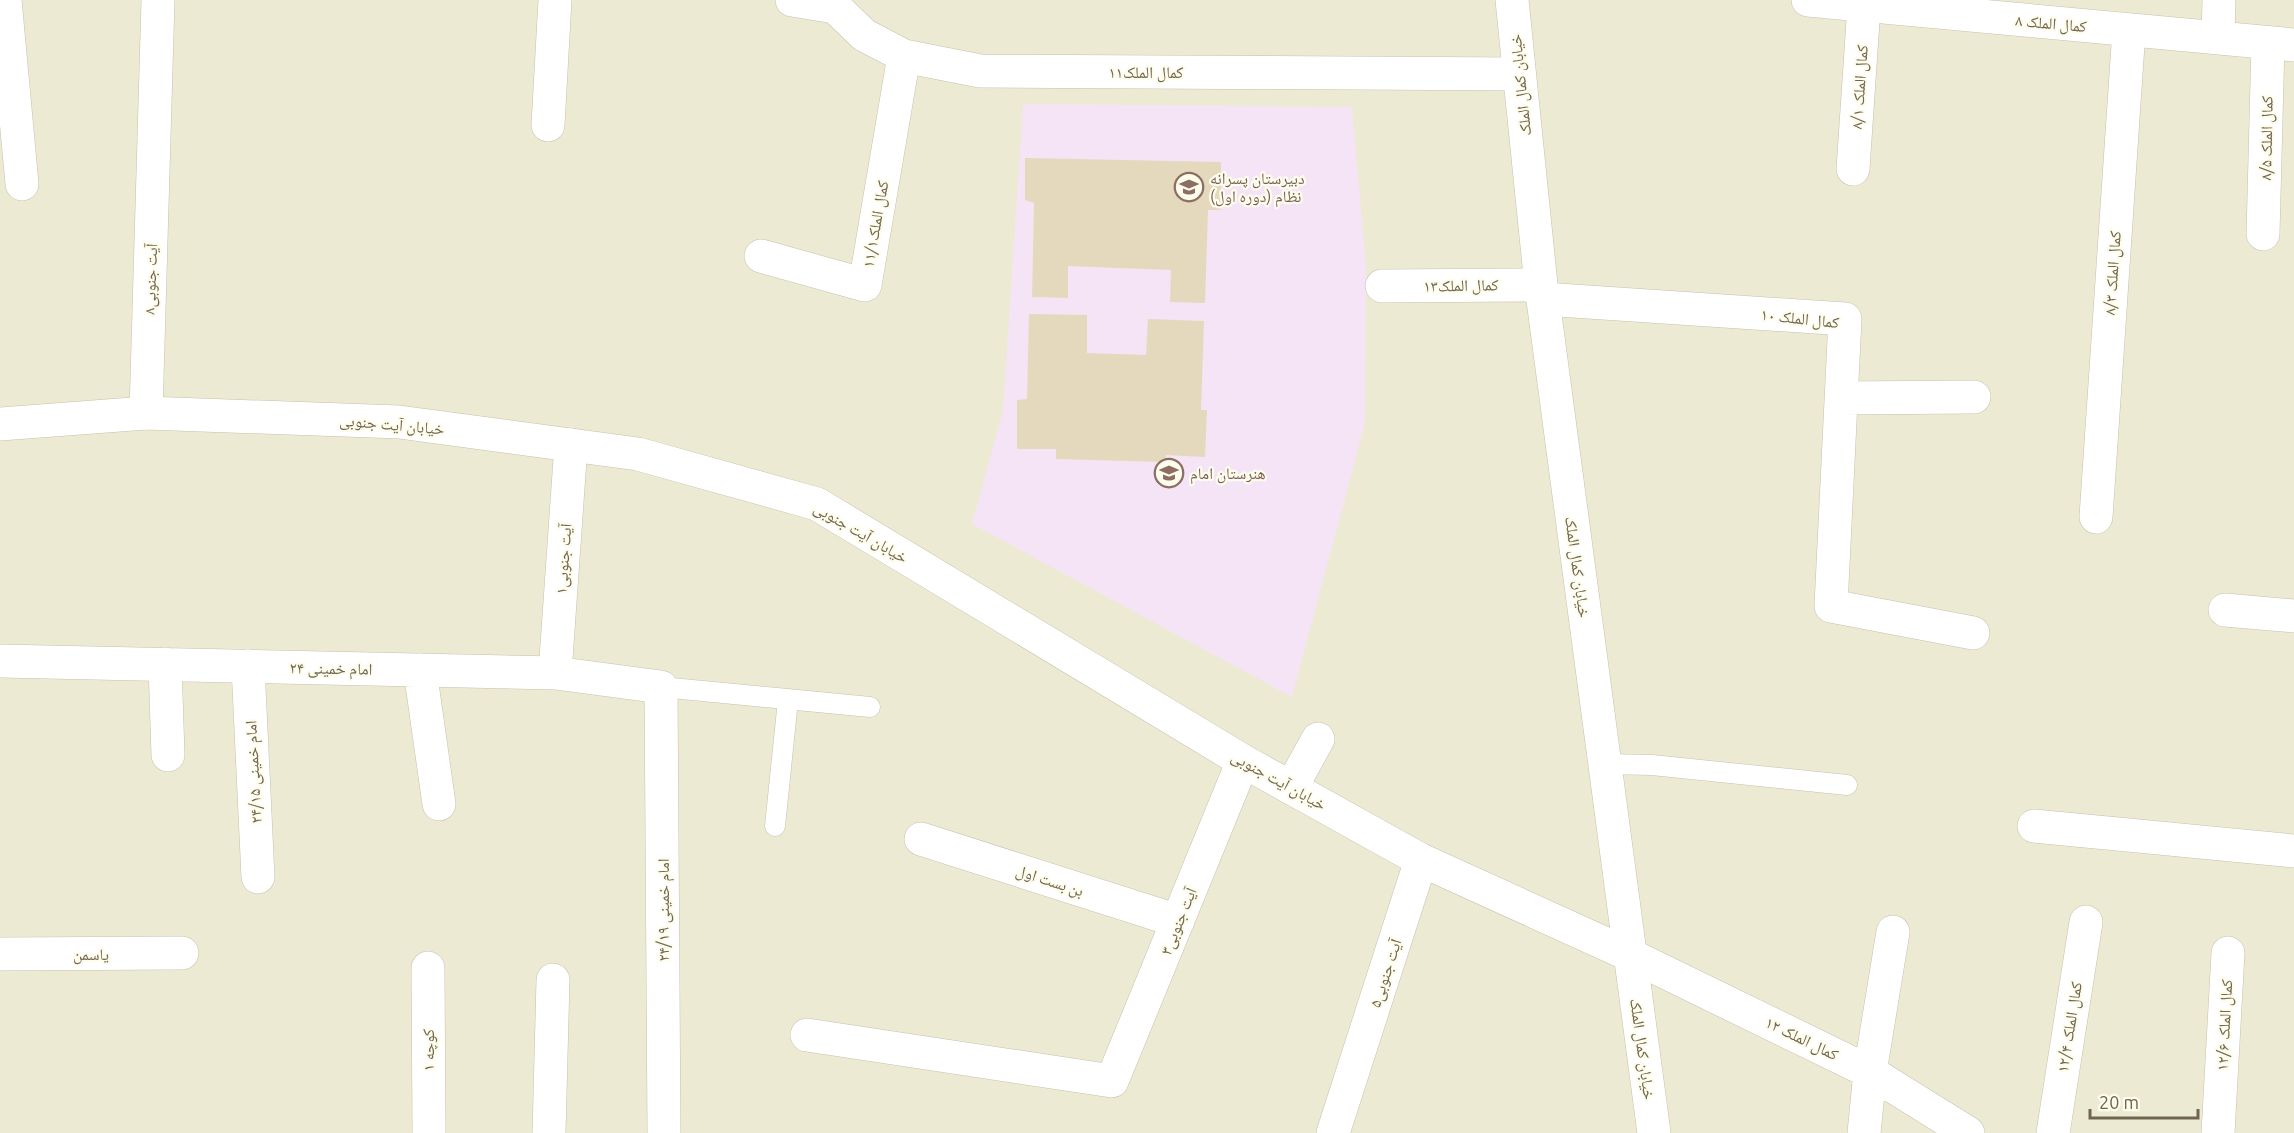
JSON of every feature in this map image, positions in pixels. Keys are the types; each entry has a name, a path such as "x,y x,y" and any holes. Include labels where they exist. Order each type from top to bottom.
{"street":[{"path":"5,0 22,184"},
{"name":"آیت جنوبی۸","path":"146,413 158,0"},
{"path":"548,125 555,0"},
{"name":"کمال الملک۱۱","path":"792,0 836,7 864,34 904,56 980,71 1519,74"},
{"name":"خیابان کمال الملک","path":"1512,0 1542,292 1654,1133"},
{"name":"کمال الملک ۸","path":"1808,0 2281,44"},
{"path":"2218,38 2219,0"},
{"name":"کمال الملک ۸/۱","path":"1853,169 1864,6"},
{"name":"کمال الملک ۸/۳","path":"2096,517 2128,30"},
{"name":"کمال الملک ۸/۵","path":"2264,234 2281,44"},
{"name":"کمال الملک۱۱/۱","path":"761,256 865,285 904,56"},
{"name":"کمال الملک۱۳","path":"1382,286 1542,292"},
{"name":"کمال الملک ۱۰","path":"1542,292 1845,319 1831,606 1973,633"},
{"path":"1842,398 1974,397"},
{"name":"خیابان آیت جنوبی","path":"0,424 146,413 399,422 638,454 817,504 1243,761 1421,860 1630,955"},
{"name":"آیت جنوبی۱","path":"555,673 571,445"},
{"path":"2225,610 2294,616"},
{"name":"امام خمینی ۲۴","path":"0,661 555,673 661,687"},
{"path":"165,664 168,755"},
{"name":"امام خمینی ۲۴/۱۵","path":"248,666 258,877"},
{"path":"420,670 439,804"},
{"name":"امام خمینی ۲۴/۱۹","path":"661,687 664,1133"},
{"path":"1292,788 1318,740"},
{"name":"آیت جنوبی۳","path":"807,1035 1112,1081 1243,761"},
{"path":"2034,826 2294,852"},
{"name":"بن بست اول","path":"921,839 1178,921"},
{"name":"آیت جنوبی۵","path":"1333,1133 1421,860"},
{"name":"کمال الملک ۱۲/۴","path":"2053,1133 2085,922"},
{"path":"1864,1133 1870,1072 1893,932"},
{"name":"یاسمن","path":"0,954 182,953"},
{"name":"کمال الملک ۱۲/۶","path":"2218,1133 2228,953"},
{"name":"کمال الملک ۱۲","path":"1630,955 1870,1072 1968,1133"},
{"name":"کوچه ۱","path":"428,968 429,1133"},
{"path":"549,1133 553,980"}],"lane":[{"path":"661,687 870,707"},
{"path":"775,826 788,700"},
{"path":"1605,764 1652,765 1846,785"}],"shaded area":[{"path":"0,0 2294,0 2294,1133 0,1133"},
{"path":"1023,104 1352,107 1366,267 1365,423 1292,697 972,524 1003,411"}],"building":[{"path":"1025,158 1221,162 1221,210 1208,210 1205,303 1170,302 1171,270 1068,266 1068,298 1032,297 1034,203 1025,200"},
{"path":"1029,314 1087,315 1087,353 1146,355 1148,319 1204,321 1201,410 1207,410 1205,457 1166,455 1166,462 1056,459 1056,449 1017,449 1017,400 1027,399"}],"place":[{"name":"دبیرستان پسرانه نظام (دوره اول)","path":"1189,187"},
{"name":"هنرستان امام","path":"1169,473"}]}
